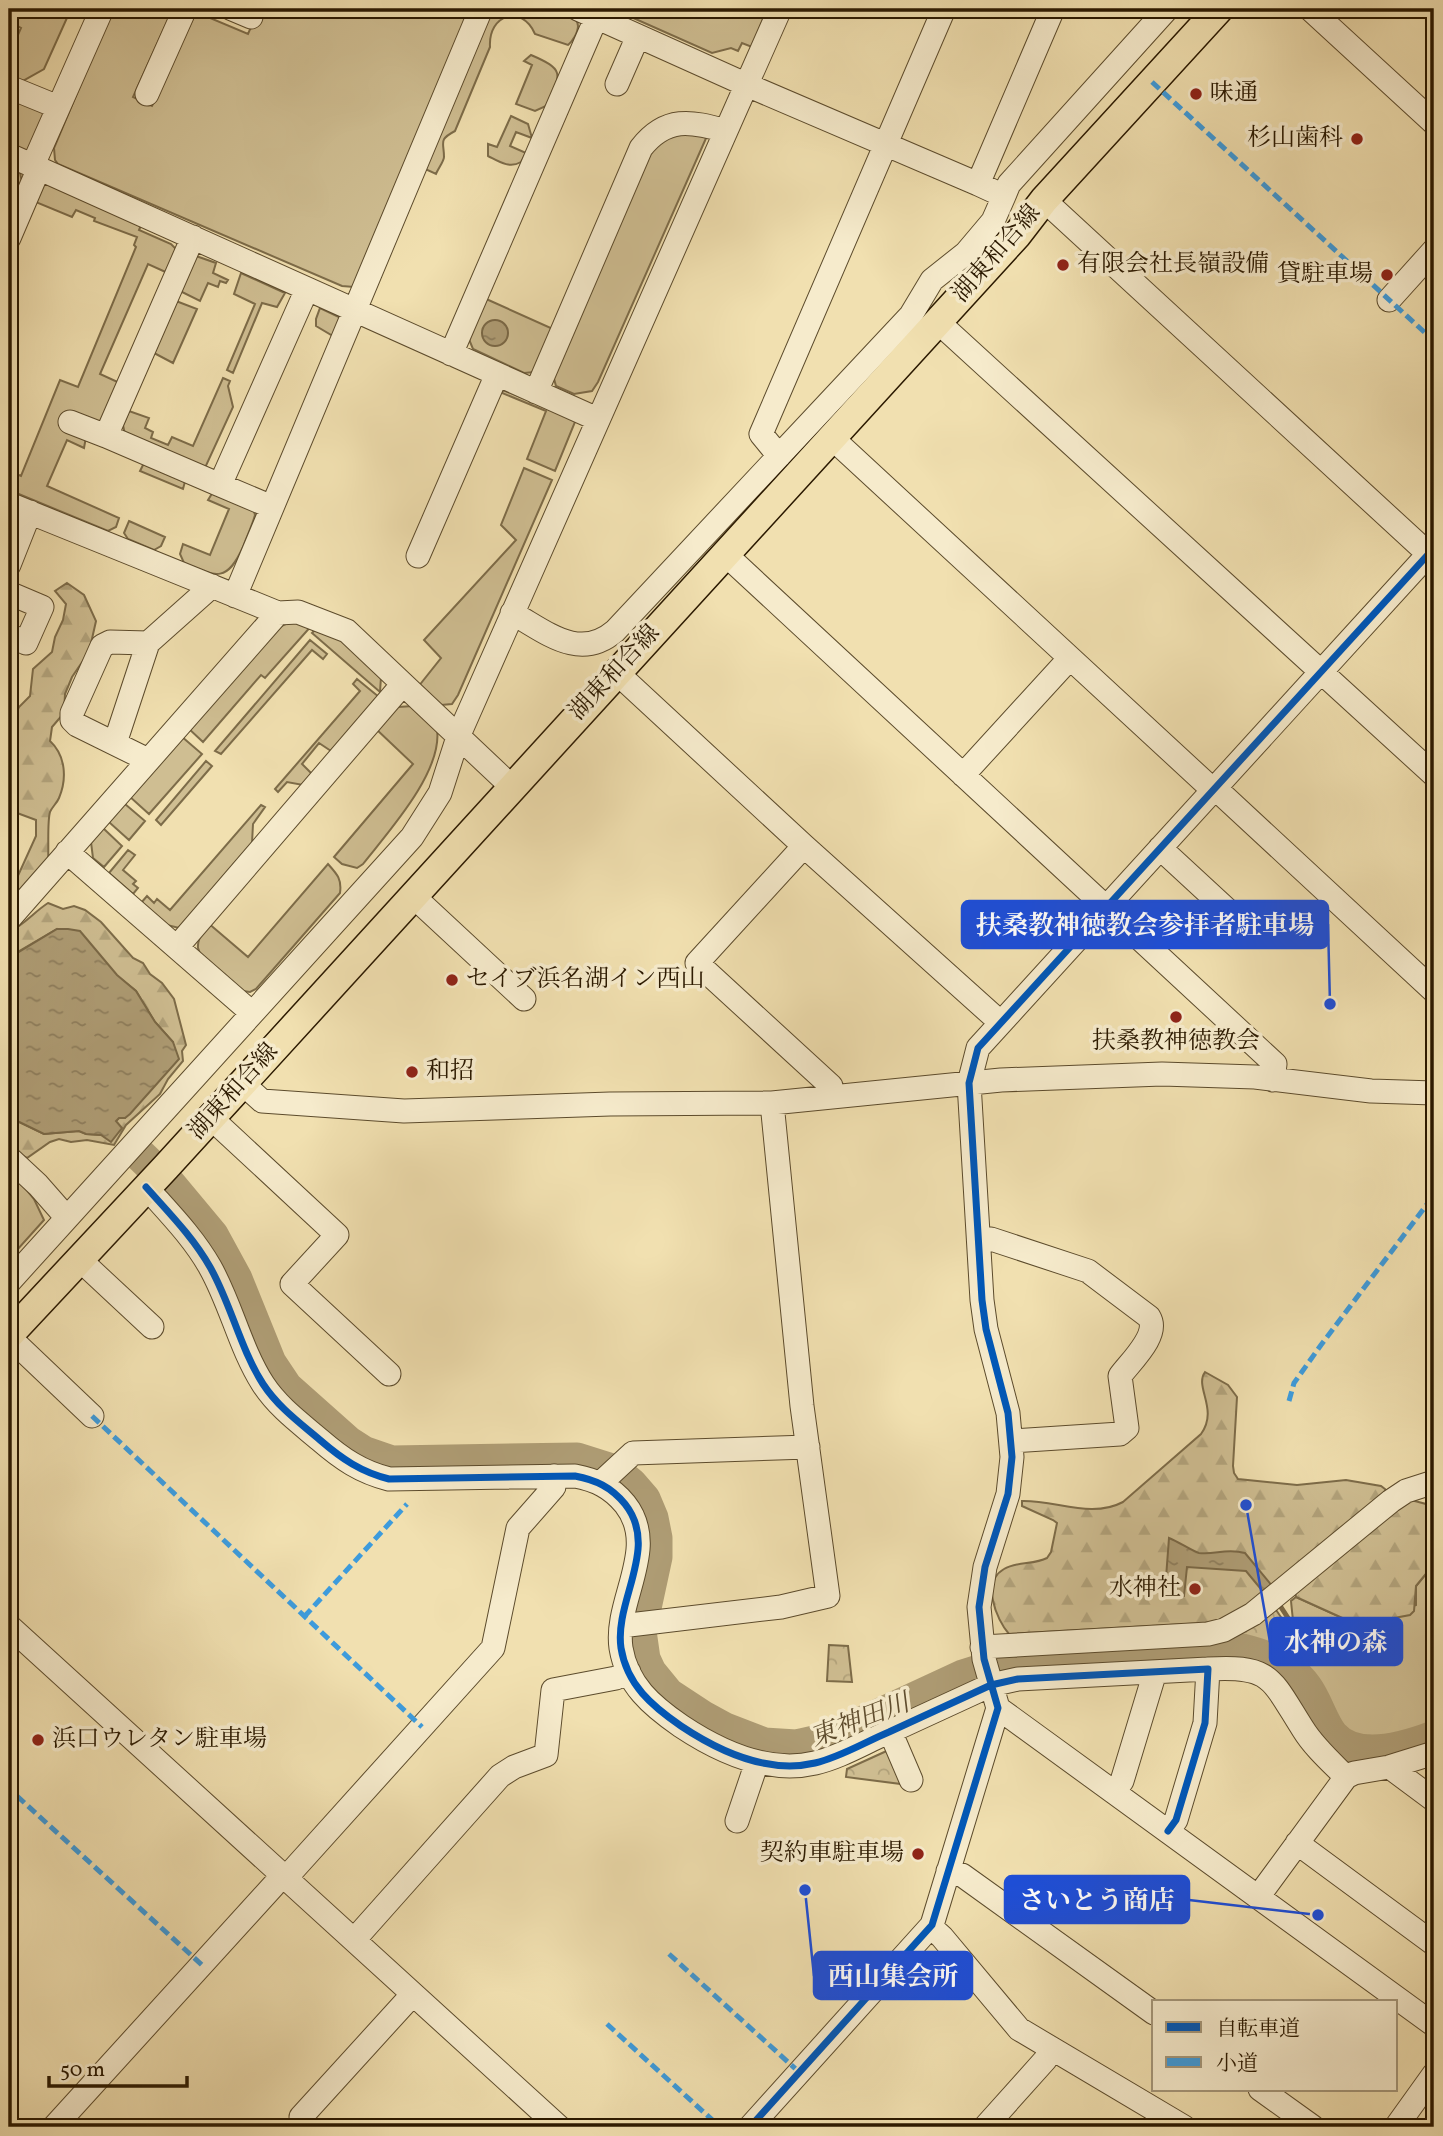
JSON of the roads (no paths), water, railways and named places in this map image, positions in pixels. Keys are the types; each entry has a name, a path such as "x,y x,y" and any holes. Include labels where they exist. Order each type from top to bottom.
{"main road":[{"name":"湖東和合線","path":"9,1336 938,322 1017,235 1044,200 1219,9"}],"street":[{"path":"9,238 58,107 102,9"},
{"path":"147,94 185,9"},
{"path":"235,596 481,9"},
{"path":"9,1282 412,837 440,793 458,737 780,9"},
{"path":"779,456 761,433 944,9"},
{"path":"978,184 1053,9"},
{"path":"512,613 563,641 578,646 606,638 911,315 932,280 965,253 993,221 1009,184 1167,9"},
{"path":"1310,9 1434,123"},
{"path":"451,354 592,12 638,36 747,85 1004,196"},
{"path":"617,84 638,36"},
{"path":"9,87 58,107"},
{"path":"537,392 641,148 658,131 681,123 726,131"},
{"path":"9,155 597,419"},
{"path":"1044,200 1432,554 978,1048 969,1083 978,1240 984,1314 1008,1413 1012,1475 981,1587 979,1607 983,1653 998,1707 1434,2025"},
{"path":"106,436 192,237"},
{"path":"1389,300 1434,250"},
{"path":"220,485 307,289"},
{"path":"938,322 1434,775"},
{"path":"418,556 497,374"},
{"path":"70,422 272,508"},
{"path":"832,438 1434,991"},
{"path":"9,565 19,508 278,613 298,612 347,631 512,786"},
{"path":"725,554 1275,1064 1273,1080"},
{"path":"115,743 148,643 212,586"},
{"path":"9,593 41,607 26,643 9,635"},
{"path":"11,911 67,852 278,613"},
{"path":"148,643 110,642 102,646 72,713 72,720 77,725 148,760"},
{"path":"963,775 1070,658"},
{"path":"616,672 804,846 1000,1021"},
{"path":"177,947 403,684"},
{"path":"804,846 697,963 831,1086 832,1097"},
{"path":"1160,848 1238,920"},
{"path":"67,852 253,1013"},
{"path":"412,895 524,999"},
{"path":"242,1083 262,1101 387,1111 772,1102 969,1083 1162,1074 1273,1080 1371,1091 1434,1093"},
{"path":"632,1625 781,1607 828,1596 808,1447 772,1102"},
{"path":"211,1118 337,1235 292,1284 389,1374"},
{"path":"9,1158 67,1218"},
{"path":"154,1179 208,1264 264,1385 284,1409 339,1456 371,1475 390,1479 610,1476 633,1453 808,1447"},
{"path":"978,1240 991,1239 1088,1271 1152,1322 1151,1335 1120,1376 1127,1427 1120,1434 1011,1441"},
{"path":"79,1259 152,1327"},
{"path":"9,1336 92,1416"},
{"path":"54,2127 302,1860 493,1648 518,1528 554,1487 554,1476"},
{"path":"610,1476 618,1496 629,1509 639,1539 632,1625 621,1648 629,1672 643,1696 655,1708 693,1734 717,1746 757,1762 779,1766 816,1763 990,1684 1018,1679 1247,1668 1272,1681 1281,1691 1304,1731 1322,1754 1346,1777"},
{"path":"983,1653 1208,1634 1240,1624 1391,1501 1406,1491 1434,1482"},
{"path":"9,1626 354,1940 549,2124"},
{"path":"1168,1831 1176,1820 1205,1723 1208,1669"},
{"path":"354,1940 500,1776 514,1767 547,1755 553,1690 616,1678 629,1672"},
{"path":"1114,1792 1122,1781 1155,1672"},
{"path":"750,2127 931,1927 998,1707"},
{"path":"890,1731 911,1780"},
{"path":"1258,1897 1346,1777 1363,1770 1393,1766 1434,1753"},
{"path":"737,1821 757,1762"},
{"path":"1393,1766 1395,1771 1434,1800"},
{"path":"1297,1843 1434,1944"},
{"path":"948,1871 962,1875 1152,2012"},
{"path":"931,1927 1019,2029 1184,2127"},
{"path":"301,2117 412,1994"},
{"path":"985,2127 1052,2049"},
{"path":"1396,2127 1434,2074"},
{"path":"1261,2090 1313,2127"}],"water":[{"path":"495,320 504,324 508,333 504,342 495,346 486,342 482,333 486,324"},
{"path":"57,929 80,931 117,975 136,991 155,1022 173,1042 179,1059 130,1114 116,1121 122,1128 111,1142 101,1135 79,1131 44,1134 9,1117 9,958"},
{"path":"1169,1538 1199,1553 1245,1553 1273,1587 1265,1594 1246,1571 1187,1567 1184,1596 1171,1595 1172,1579 1166,1578"}],"waterway":[{"name":"東神田川","path":"140,1155 167,1181 212,1235 236,1279 270,1363 286,1387 349,1443 363,1452 392,1462 577,1459 615,1471 631,1484 644,1499 656,1538 656,1557 640,1631 644,1659 650,1672 668,1694 725,1729 764,1744 796,1746 827,1739 963,1676 998,1665 1039,1659 1232,1648 1263,1656 1291,1671 1310,1693 1332,1735 1342,1744 1354,1749 1381,1751 1434,1737"},
{"path":"1277,1601 1288,1618 1293,1673"}],"place":[{"name":"味通","path":"1196,94"},
{"name":"杉山歯科","path":"1357,139"},
{"name":"有限会社長嶺設備","path":"1063,265"},
{"name":"貸駐車場","path":"1387,275"},
{"name":"セイブ浜名湖イン西山","path":"452,980"},
{"name":"扶桑教神徳教会参拝者駐車場","path":"1330,1004"},
{"name":"扶桑教神徳教会","path":"1176,1017"},
{"name":"和招","path":"412,1072"},
{"name":"水神の森","path":"1246,1505"},
{"name":"水神社","path":"1195,1589"},
{"name":"浜口ウレタン駐車場","path":"38,1740"},
{"name":"契約車駐車場","path":"918,1854"},
{"name":"西山集会所","path":"805,1890"},
{"name":"さいとう商店","path":"1318,1915"}]}
